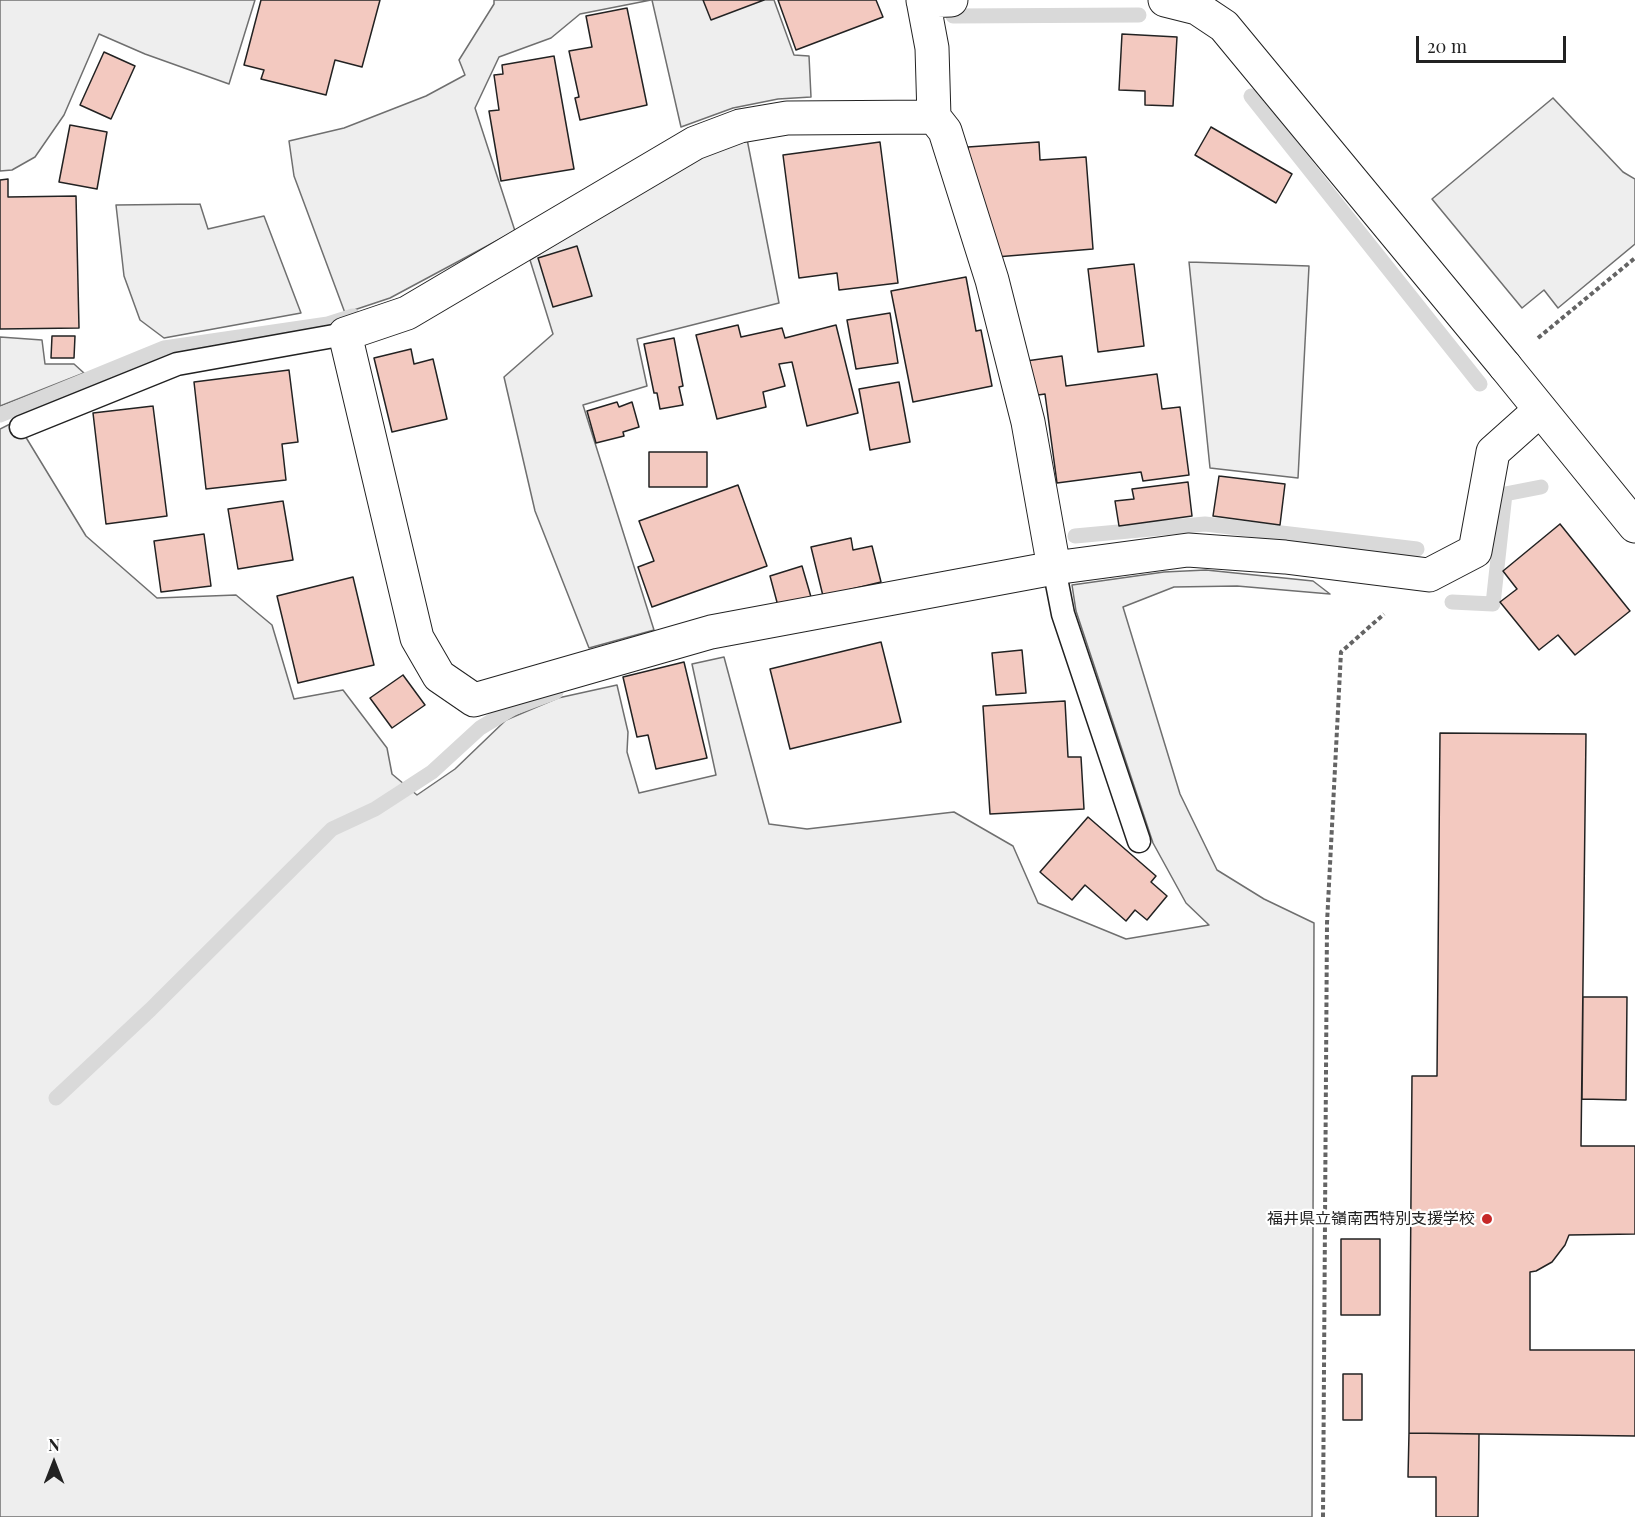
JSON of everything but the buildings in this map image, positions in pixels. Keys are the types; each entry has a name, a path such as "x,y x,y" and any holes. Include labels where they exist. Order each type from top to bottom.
{"street":[{"path":"951,0 923,0 932,48 934,117 949,140 992,280 1028,422 1054,568"},
{"path":"1165,0 1197,8 1224,26 1635,526"},
{"path":"934,117 787,118 729,130 695,143 407,313 345,334 417,638 439,676 474,700 711,632 1054,568 1188,550 1285,557 1429,575 1475,551 1493,452 1540,410"}],"lane":[{"path":"21,427 177,364 345,334"},
{"path":"1054,568 1063,614 1138,841"}],"path":[{"path":"1505,366 1635,258"},
{"path":"1323,1517 1327,923 1341,652 1429,575"}],"shaded area":[{"path":"0,0 255,0 229,84 145,54 99,34 64,115 35,157 12,170 0,171"},
{"path":"494,0 651,0 580,14 551,38 499,57 475,108 515,231 390,298 345,313 294,176 289,141 344,128 426,96 465,75 459,60 494,4"},
{"path":"652,0 774,0 794,55 809,56 811,97 778,99 733,108 681,127"},
{"path":"1553,98 1623,172 1635,179 1635,244 1558,308 1544,290 1522,308 1432,199"},
{"path":"747,139 779,303 637,339 647,386 583,405 654,630 589,648 535,511 504,377 553,334 530,260 698,155"},
{"path":"200,204 208,229 264,216 301,313 164,338 140,320 124,276 116,205"},
{"path":"1189,262 1309,266 1298,478 1210,468"},
{"path":"0,337 42,340 45,364 74,364 84,373 0,406"},
{"path":"16,421 86,536 157,598 236,595 272,625 294,699 343,690 387,748 392,774 417,795 455,769 506,720 558,698 617,685 628,732 627,752 639,793 716,775 692,664 724,657 769,824 807,829 954,812 1013,846 1038,903 1126,939 1209,925 1186,903 1153,843 1076,611 1072,585 1164,572 1206,570 1313,581 1330,594 1237,586 1174,587 1123,607 1180,794 1217,870 1264,899 1314,923 1312,1517 0,1517 0,429"}],"waterway":[{"path":"953,16 1139,15"},
{"path":"1251,96 1480,384"},
{"path":"0,415 164,348 328,324 353,316"},
{"path":"1452,602 1493,604 1505,494 1541,487"},
{"path":"1075,536 1205,524 1417,549"},
{"path":"56,1098 150,1010 332,829 375,809 432,772 480,728 513,708 556,692"}],"place":[{"name":"福井県立嶺南西特別支援学校","path":"1487,1219"}]}
